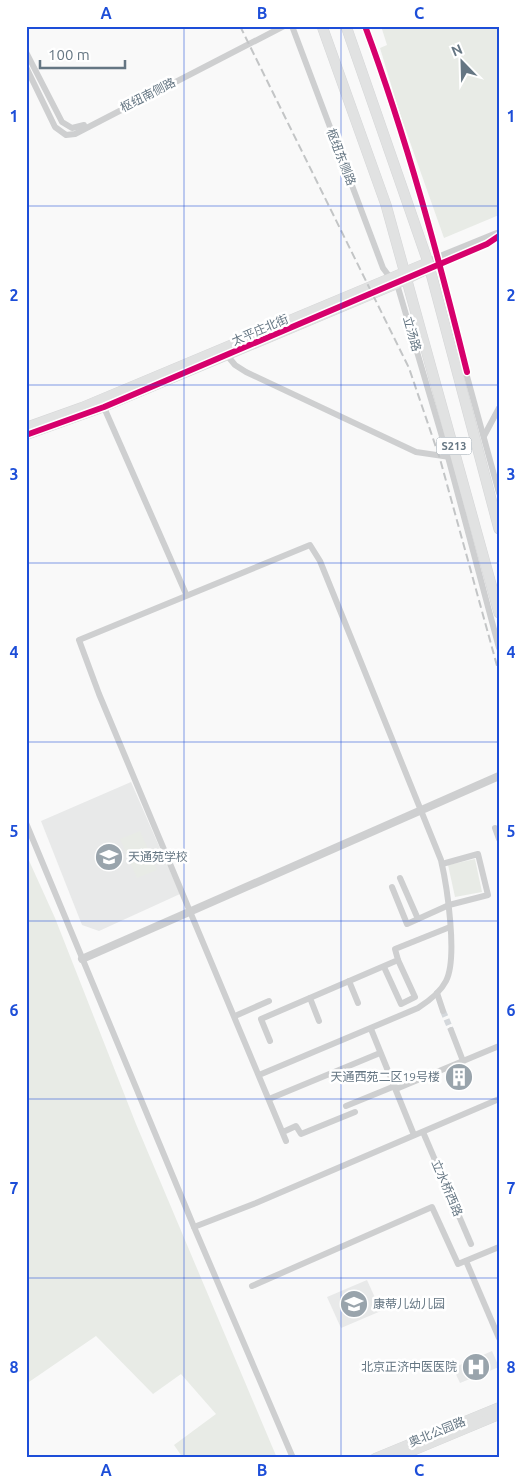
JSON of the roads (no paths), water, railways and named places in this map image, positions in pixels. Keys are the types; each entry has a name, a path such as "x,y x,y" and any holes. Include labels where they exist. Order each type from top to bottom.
{"main road":[{"name":"立汤路","path":"322,26 377,180 406,275 453,457 499,613"},
{"name":"S213","path":"346,26 429,265 499,529"},
{"name":"太平庄北街","path":"225,352 389,278 406,275 429,265"},
{"name":"太平庄北街","path":"26,435 225,352 397,284 406,275"},
{"name":"太平庄北街","path":"26,427 102,403"},
{"name":"奥北公园路","path":"376,1458 499,1407"},
{"name":"奥北公园路","path":"396,1458 499,1415"}],"street":[{"name":"枢纽南侧路","path":"26,67 55,127 60,133 66,135 75,134 93,123 284,26"},
{"name":"枢纽东侧路","path":"292,26 373,243 389,278 397,284"},
{"path":"365,26 411,159 440,260 467,372"},
{"path":"26,52 62,122 72,128 93,123"},
{"name":"太平庄北街","path":"429,265 499,235"},
{"name":"立汤路","path":"397,284 453,457 499,648"},
{"name":"S213","path":"449,342 467,372 499,493"},
{"path":"225,352 246,372 416,452 453,457"},
{"path":"102,403 186,594"},
{"path":"484,436 499,408"},
{"path":"259,1076 418,1008 437,993 446,981 451,960 449,905 442,864 423,810 320,561 310,545 186,594 79,640 234,1016 259,1076 283,1132 286,1141"},
{"path":"82,959 499,776"},
{"path":"26,824 194,1227 293,1458"},
{"path":"495,828 499,839"},
{"path":"392,887 407,924 449,905 488,895 478,854 442,864"},
{"path":"400,878 418,919"},
{"path":"384,967 401,1004 415,998 395,949 450,927"},
{"path":"270,1041 261,1019 398,960"},
{"path":"349,982 358,1002"},
{"path":"437,993 444,1011"},
{"path":"310,998 320,1021"},
{"path":"234,1016 269,1002"},
{"path":"371,1028 414,1135"},
{"path":"451,1030 463,1061"},
{"path":"346,1106 499,1046"},
{"path":"269,1099 380,1053"},
{"path":"194,1227 256,1203 499,1100"},
{"path":"283,1132 296,1126 301,1134 355,1112"},
{"name":"立水桥西路","path":"423,1132 471,1244"},
{"path":"252,1286 432,1207 458,1264 499,1247"},
{"path":"466,1261 499,1338"}],"tunnel":[{"path":"443,1011 451,1030"}],"railway":[{"path":"240,26 409,368 440,459 499,673"}],"place":[{"name":"天通苑学校","path":"109,857"},
{"name":"天通西苑二区19号楼","path":"459,1077"},
{"name":"康蒂儿幼儿园","path":"354,1304"},
{"name":"北京正济中医医院","path":"476,1367"}]}
